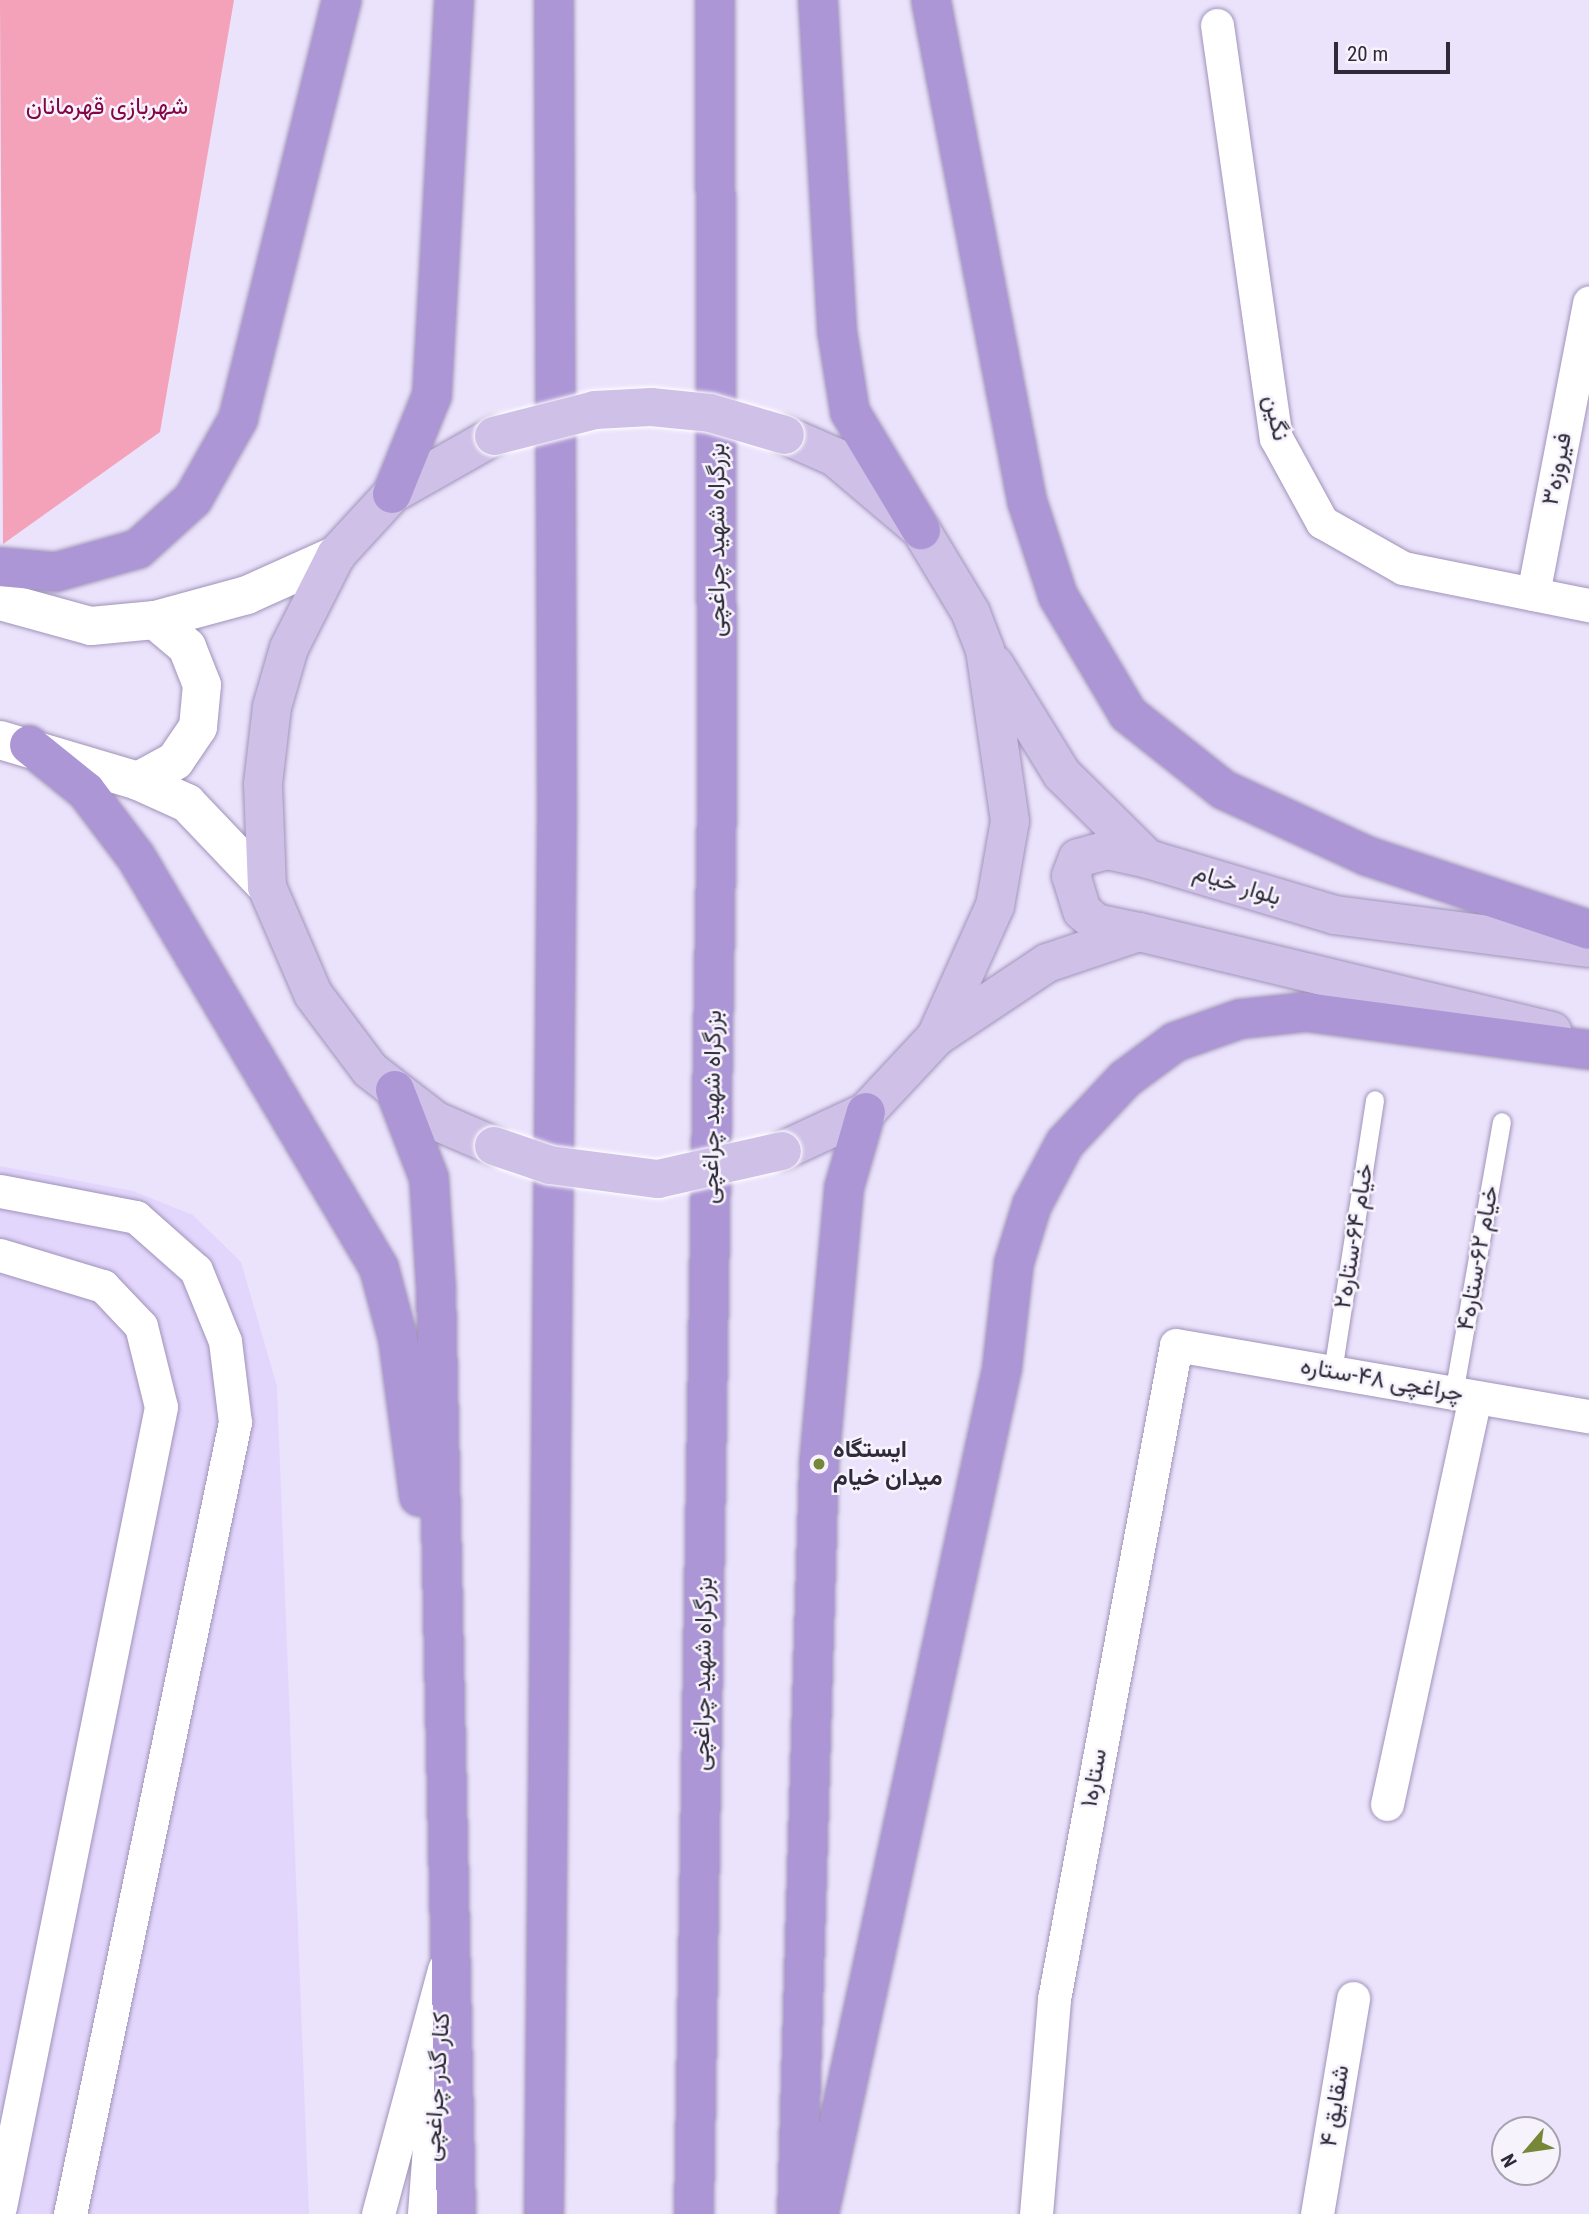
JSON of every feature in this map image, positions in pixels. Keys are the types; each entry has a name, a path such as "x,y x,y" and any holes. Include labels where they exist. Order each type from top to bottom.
{"highway":[{"path":"0,567 56,572 138,549 193,499 238,419 342,0"},
{"path":"392,494 432,395 454,0"},
{"path":"544,2214 557,818 554,0"},
{"name":"بزرگراه شهید چراغچی","path":"694,2214 717,804 715,0"},
{"path":"818,0 837,331 850,412 921,530"},
{"path":"931,0 1027,501 1058,596 1128,714 1224,790 1367,856 1589,930"},
{"path":"14,743 86,791 136,857 379,1268 398,1339 444,1691"},
{"path":"819,2214 1002,1368 1014,1263 1032,1205 1065,1143 1125,1079 1175,1042 1240,1019 1306,1012 1589,1049"},
{"path":"395,1090 429,1178 444,1691 446,1960 456,2214"},
{"path":"797,2214 819,1464 844,1188 866,1112"}],"main road":[{"path":"267,887 263,784 272,707 289,648 336,555 392,494 494,436 595,410 651,407 710,413 785,435 835,457 921,530"},
{"name":"بلوار خیام","path":"921,530 985,650 1062,774 1148,859 1335,915 1589,948"},
{"path":"0,601 91,626 155,620 247,595 336,555"},
{"path":"138,781 175,761 198,727 202,685 187,647 155,620"},
{"path":"936,1037 995,906 1010,821 985,650"},
{"path":"14,743 138,781 187,803 267,887 313,995 370,1070 436,1121 494,1146 550,1164 658,1179 782,1151 866,1112 936,1037 1047,963 1139,932"},
{"path":"1148,859 1107,850 1077,858 1071,876 1082,911 1096,923 1589,1040"},
{"name":"کنار گذر چراغچی","path":"428,2214 446,1960"}],"street":[{"name":"نگین","path":"1217,25 1276,438 1322,522 1403,568 1589,605"},
{"name":"فیروزه۳","path":"1533,594 1589,302"},
{"path":"0,1191 136,1217 197,1270 225,1341 235,1422 70,2214"},
{"path":"0,1255 103,1286 141,1326 161,1407 0,2207"},
{"name":"چراغچی ۴۸-ستاره","path":"1176,1345 1589,1416"},
{"name":"ستاره۱","path":"1036,2214 1054,1999 1176,1345"},
{"path":"1387,1804 1464,1395"},
{"path":"378,2214 446,1960"},
{"name":"شقایق ۴","path":"1317,2214 1353,1998"}],"lane":[{"name":"خیام ۶۴-ستاره۲","path":"1334,1372 1375,1100"},
{"name":"خیام ۶۲-ستاره۴","path":"1464,1395 1502,1122"}],"shaded area":[{"path":"0,1166 133,1191 193,1215 241,1262 277,1386 309,2214 0,2214"}],"green space":[{"name":"شهربازی قهرمانان","path":"0,0 234,0 160,432 3,544"}],"place":[{"name":"ایستگاه میدان خیام","path":"819,1464"}]}
